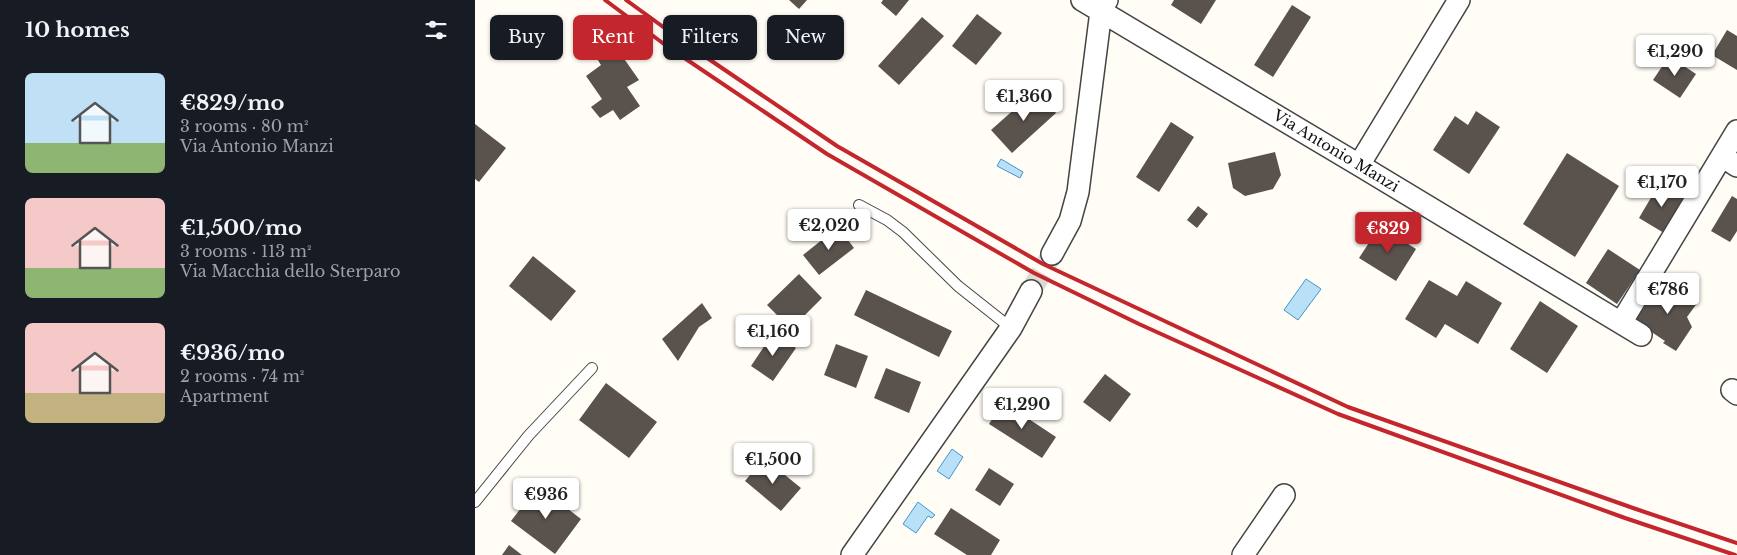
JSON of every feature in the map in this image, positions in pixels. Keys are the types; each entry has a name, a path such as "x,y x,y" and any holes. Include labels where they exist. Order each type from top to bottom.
{"street":[{"name":"Via Antonio Manzi","path":"1082,0 1104,6 1359,165 1641,336"},
{"path":"1359,165 1459,0"},
{"path":"1052,254 1070,221 1078,192 1104,6"},
{"path":"1621,323 1730,161 1737,131"},
{"path":"853,555 1011,328 1031,291"},
{"path":"1243,555 1284,496"}],"lane":[{"path":"859,205 887,220 903,232 958,286 1011,328"},
{"path":"475,502 529,435 592,368"}],"water":[{"path":"1001,159 1023,172 1020,178 997,166"},
{"path":"1306,279 1321,289 1298,320 1284,310"},
{"path":"952,449 963,457 949,479 937,471"},
{"path":"918,502 935,515 932,518 928,516 916,533 903,524"}],"building":[{"path":"789,0 807,0 799,9"},
{"path":"883,0 909,0 896,16 881,3"},
{"path":"1174,0 1216,0 1201,24 1171,5"},
{"path":"1292,5 1311,17 1273,77 1254,65"},
{"path":"977,14 1002,33 976,65 952,46"},
{"path":"922,17 944,36 899,85 878,66"},
{"path":"1727,30 1737,36 1737,70 1712,55"},
{"path":"1669,56 1696,74 1680,98 1653,80"},
{"path":"598,60 625,60 639,80 627,87 640,106 620,120 613,110 600,118 591,107 602,99 586,76 601,65"},
{"path":"1036,90 1056,113 1012,153 991,130"},
{"path":"1476,111 1500,127 1469,174 1433,150 1455,116 1468,125"},
{"path":"1171,122 1194,137 1159,192 1136,177"},
{"path":"475,124 506,148 479,182 475,179"},
{"path":"1275,152 1281,175 1273,189 1245,196 1233,188 1228,163"},
{"path":"1567,153 1619,186 1575,257 1523,224"},
{"path":"1659,184 1685,199 1664,233 1639,218"},
{"path":"1732,196 1737,199 1737,231 1730,242 1711,231"},
{"path":"1198,206 1208,214 1197,228 1187,220"},
{"path":"1380,226 1416,249 1396,281 1359,258"},
{"path":"838,227 854,248 819,275 803,255"},
{"path":"1608,249 1640,270 1617,304 1586,283"},
{"path":"533,256 576,291 551,321 509,286"},
{"path":"799,274 822,298 791,329 767,305"},
{"path":"1429,280 1457,296 1466,281 1502,303 1478,344 1445,324 1436,338 1405,319"},
{"path":"1665,280 1698,302 1687,317 1692,327 1676,351 1663,343 1665,341 1635,321 1654,292 1656,293"},
{"path":"866,290 952,331 939,357 854,315"},
{"path":"1540,301 1578,326 1547,373 1510,349"},
{"path":"702,303 712,318 699,327 678,361 662,339"},
{"path":"773,333 796,348 773,381 751,366"},
{"path":"836,344 868,356 856,388 824,375"},
{"path":"886,368 921,382 909,413 874,398"},
{"path":"1105,374 1131,394 1110,422 1083,402"},
{"path":"606,383 657,422 629,458 579,420"},
{"path":"1003,402 1056,437 1042,458 989,424"},
{"path":"764,458 801,488 781,511 745,481"},
{"path":"989,468 1014,484 1000,506 975,490"},
{"path":"538,486 581,519 555,554 511,521"},
{"path":"951,508 1000,540 991,555 967,555 934,534"},
{"path":"509,545 522,555 502,555"}],"tunnel":[{"path":"1031,291 1052,254"}],"railway":[{"path":"605,0 668,47 827,154 1034,273 1139,324 1338,414 1625,518 1735,555"},
{"path":"626,0 688,45 837,146 1043,264 1348,407 1737,543"}]}
